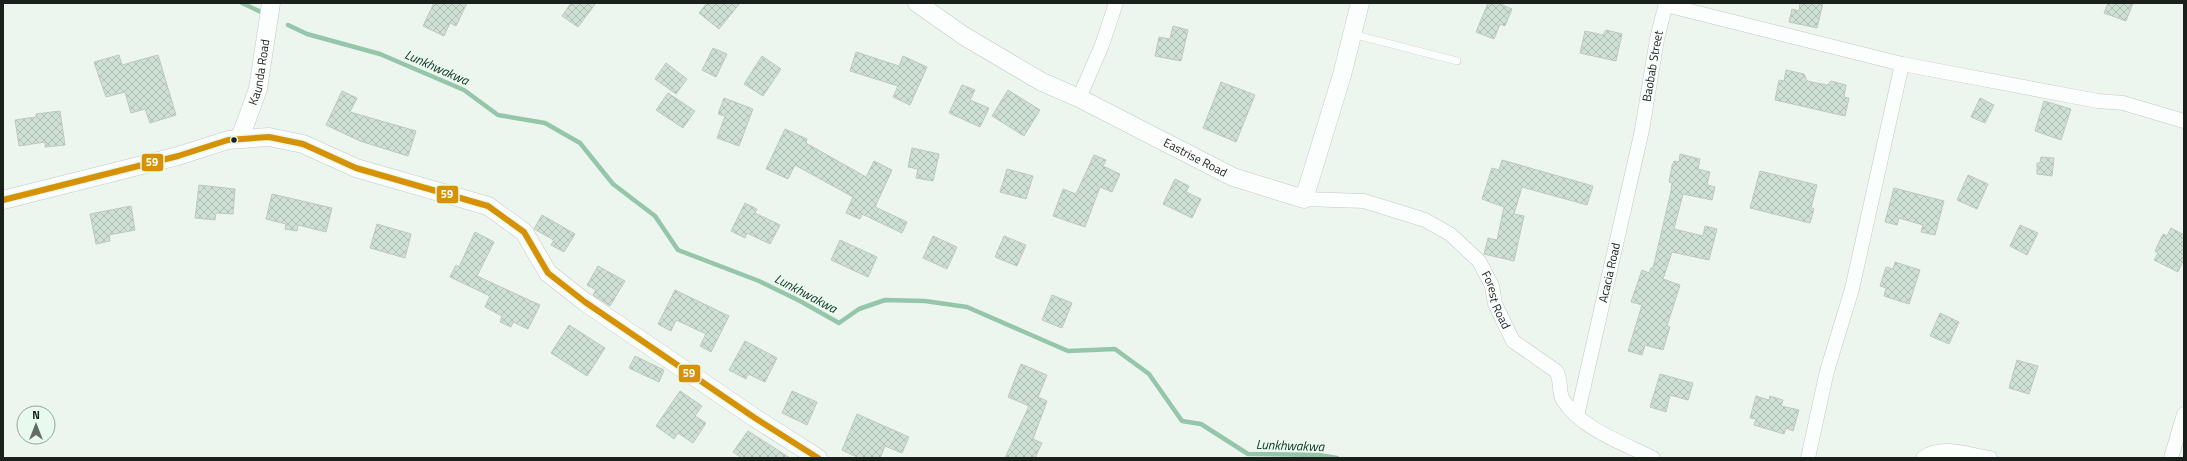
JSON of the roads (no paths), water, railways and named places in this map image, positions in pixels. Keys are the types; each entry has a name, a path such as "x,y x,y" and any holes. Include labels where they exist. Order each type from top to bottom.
{"street":[{"name":"Kaunda Road","path":"240,138 258,89 272,3"},
{"name":"Eastrise Road","path":"916,3 964,36 1042,82 1079,98 1233,177 1304,199"},
{"path":"1079,98 1102,45 1116,3"},
{"path":"1304,199 1342,75 1360,3"},
{"path":"1666,4 1902,64 2098,101 2122,102 2184,121"},
{"name":"Baobab Street","path":"1642,130 1657,39 1666,4"},
{"path":"1808,458 1827,371 1852,290 1902,64"},
{"name":"Acacia Road","path":"1577,416 1642,130"},
{"path":"3,200 178,156 228,140 269,137 303,144 356,168 488,206 524,232 548,273 585,302 755,418 818,458"},
{"name":"Forest Road","path":"1304,199 1364,201 1393,208 1425,220 1450,234 1479,262 1492,286 1496,304 1513,341 1556,371 1560,377 1562,399 1577,416 1602,434 1653,458"},
{"path":"2172,458 2184,414"},
{"path":"1923,458 1931,452 1942,450 1990,458"}],"lane":[{"path":"1352,34 1457,61"}],"waterway":[{"name":"Lunkhwakwa","path":"242,3 261,12"},
{"name":"Lunkhwakwa","path":"288,25 307,34 380,54 464,90 498,115 545,123 580,143 613,184 655,216 678,250 759,281 800,301 839,323 859,309 885,300 925,301 967,307 1068,351 1115,349 1149,374 1182,421 1201,424 1248,454 1319,455 1337,458"}]}
